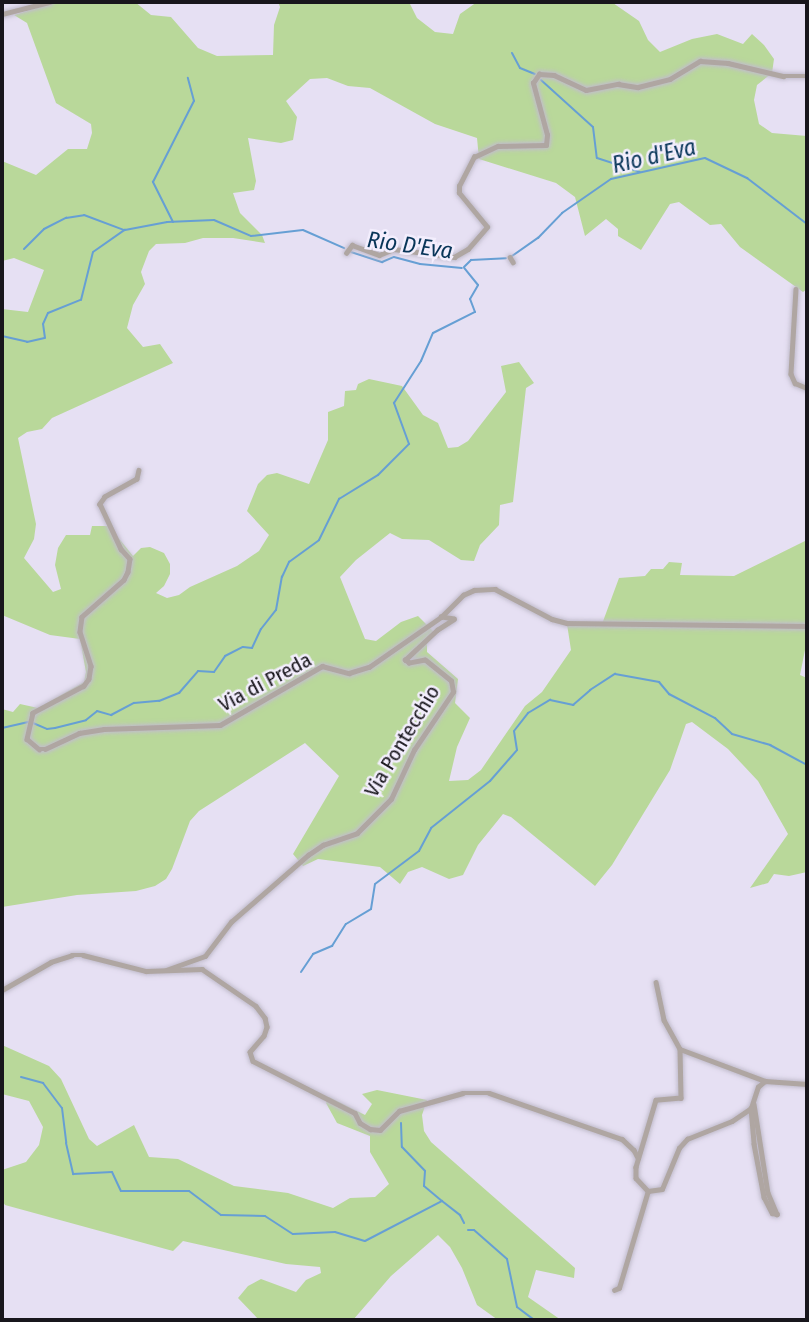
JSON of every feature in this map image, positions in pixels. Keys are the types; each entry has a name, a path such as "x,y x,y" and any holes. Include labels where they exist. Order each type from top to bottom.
{"street":[{"path":"2,14 49,2"},
{"path":"346,253 352,245 379,255 394,249 454,257 468,249 487,227 459,193 459,186 474,157 489,148 546,145 547,135 533,83 539,74 554,75 586,90 618,84 638,87 670,79 700,61 728,63 783,76 807,76"},
{"path":"796,289 792,379 807,388"},
{"name":"Via di Preda","path":"139,470 137,479 105,498 100,504 121,549 130,559 124,580 82,617 80,632 91,666 89,679 84,686 40,707 30,722 27,739 38,749 45,750 79,733 104,729 220,725 322,666 349,673 369,667 441,617"},
{"name":"Via Pontecchio","path":"441,617 463,595 474,590 495,589 552,619 567,623 807,626"},
{"name":"Via Pontecchio","path":"162,971 205,956 231,922 308,855 323,845 357,832 391,799 414,750 453,692 451,681 425,660 409,663 405,660 437,630 454,619 441,617"},
{"path":"2,990 51,962 83,954 117,966 162,971 201,969 256,1006 267,1027 264,1036 250,1052 253,1061 355,1113 360,1123 370,1129 380,1130 399,1111 463,1093 489,1093 622,1139 638,1158"},
{"path":"648,1192 636,1178 638,1158 656,1100 681,1098 680,1049 664,1020 656,982"},
{"path":"680,1049 765,1081 807,1084"},
{"path":"753,1105 768,1193 777,1211 775,1215 764,1197 753,1105 758,1087 765,1081"},
{"path":"648,1192 662,1189 679,1148 687,1139 732,1121 753,1105"},
{"path":"614,1290 619,1288 648,1192"}],"green space":[{"path":"57,2 135,2 151,15 171,17 198,48 217,56 273,55 274,25 280,7 278,2 409,2 417,18 435,32 453,34 460,14 477,2 613,3 639,21 648,40 660,52 692,39 717,34 743,44 752,34 764,45 774,59 772,73 757,85 754,100 759,124 772,133 807,136 807,289 803,292 740,247 721,224 710,225 679,202 670,204 641,250 618,236 618,229 606,219 585,236 575,197 556,183 479,159 477,138 435,124 370,88 348,86 327,78 310,79 286,101 297,117 293,140 281,143 248,138 256,181 254,190 233,193 240,213 262,235 265,243 233,238 203,238 185,243 156,244 149,251 141,272 145,284 133,305 127,328 143,347 160,344 173,363 52,418 42,429 27,432 18,438 36,524 34,539 24,558 53,592 61,589 55,565 58,548 66,535 90,535 92,526 109,526 133,556 141,548 150,547 164,553 170,564 170,574 164,586 156,593 167,598 179,595 190,587 237,566 259,551 269,535 247,511 258,484 267,475 277,473 309,484 328,440 328,412 344,406 345,391 356,390 358,384 369,379 402,386 423,415 438,423 448,448 458,447 468,441 506,392 501,366 519,362 534,383 526,388 513,502 500,505 499,525 480,545 474,561 461,560 429,540 402,539 390,533 356,560 340,577 365,639 376,641 401,622 418,616 435,633 427,644 427,652 458,679 455,703 470,718 457,747 449,781 468,780 481,770 525,706 542,692 571,650 567,624 602,624 619,578 645,576 651,569 663,569 669,562 682,563 680,575 734,576 807,540 807,640 800,675 807,678 807,872 789,876 774,874 768,883 750,888 788,834 758,781 728,749 692,722 686,724 670,770 612,865 595,886 511,817 503,814 478,845 463,875 449,879 422,867 408,872 400,884 380,867 318,859 303,866 293,854 339,776 305,743 199,811 190,821 172,869 166,879 155,886 136,891 77,895 2,907 2,709 13,712 20,704 38,708 84,682 86,672 80,639 50,635 2,615 2,309 28,312 44,270 14,258 2,261 2,161 36,175 68,149 87,149 92,133 91,124 56,103 27,23 14,15"},
{"path":"2,1045 49,1066 61,1079 89,1139 97,1146 134,1125 149,1157 178,1159 234,1186 288,1193 333,1208 350,1198 375,1197 389,1184 370,1152 370,1136 337,1123 326,1103 329,1097 365,1115 372,1104 362,1094 377,1090 427,1100 422,1115 424,1131 431,1142 575,1268 574,1278 536,1270 528,1297 561,1320 498,1320 477,1305 462,1268 450,1247 438,1235 391,1276 353,1320 259,1320 238,1298 248,1286 261,1279 296,1292 306,1280 321,1273 320,1267 286,1264 183,1241 173,1251 5,1205 2,1200 2,1170 26,1162 39,1145 43,1127 29,1101 2,1094"}],"waterway":[{"path":"512,53 520,68 535,74"},
{"path":"173,222 153,182 194,101 188,78"},
{"path":"541,80 593,127 597,158 640,172"},
{"name":"Rio d'Eva","path":"512,256 538,238 562,213 611,179 705,158 747,178 807,224"},
{"path":"24,249 44,229 66,218 84,215 124,230"},
{"name":"Rio D'Eva","path":"2,336 27,342 45,338 43,324 48,313 81,300 93,252 125,230 167,222 214,220 251,236 303,230 344,248"},
{"name":"Rio D'Eva","path":"351,252 382,262 394,257 420,264 462,268"},
{"path":"464,267 471,260 506,258"},
{"path":"33,723 47,729 55,728 86,720 97,711 111,715 134,703 159,701 179,693 198,671 214,672 225,656 243,647 252,648 261,629 276,610 282,577 289,562 319,540 339,499 378,475 409,444 394,403 421,361 433,333 475,312 470,299 478,285 464,268"},
{"path":"301,972 313,954 332,946 346,924 371,909 375,884 419,851 431,828 490,781 517,750 514,731 528,713 550,700 573,705 615,674 659,682 669,694 715,718 732,734 770,745 807,765"},
{"path":"2,728 28,722"},
{"path":"21,1077 43,1083 62,1108 73,1174 112,1172 121,1191 189,1191 221,1215 265,1216 293,1234 335,1232 365,1241 442,1201 460,1215 464,1223"},
{"path":"401,1123 402,1147 425,1171 424,1186 442,1201"},
{"path":"468,1230 474,1230 507,1259 517,1307 534,1320"}]}
